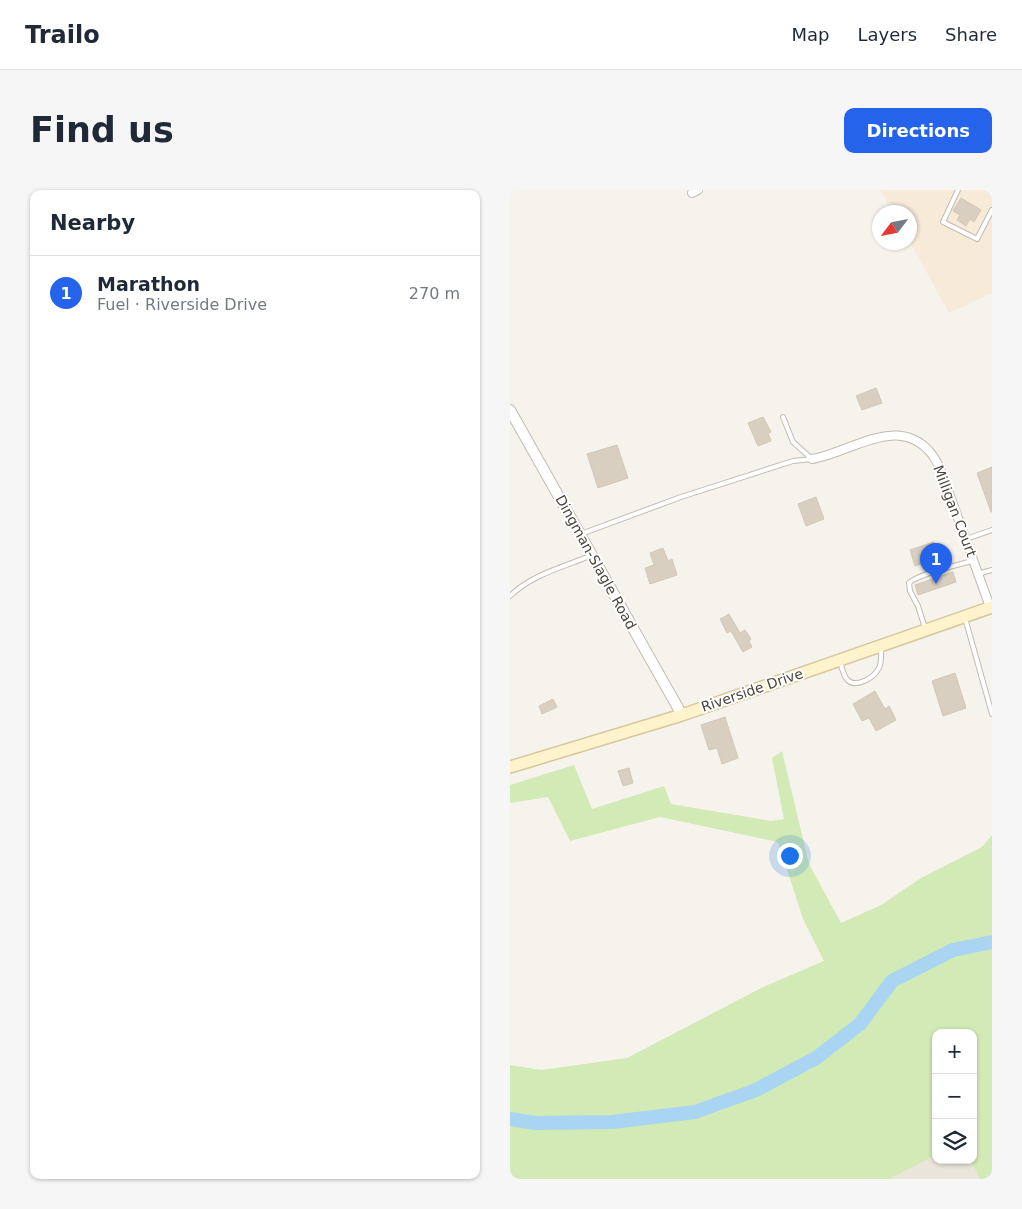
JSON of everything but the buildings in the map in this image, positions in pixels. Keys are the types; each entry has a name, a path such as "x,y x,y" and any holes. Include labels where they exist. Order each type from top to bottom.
{"main road":[{"name":"Riverside Drive","path":"510,767 682,715 991,607"}],"street":[{"name":"Dingman-Slagle Road","path":"510,410 682,715"},
{"name":"Milligan Court","path":"812,459 824,457 875,438 902,435 918,441 931,452 940,468 991,607"}],"lane":[{"path":"958,190 943,222 977,239 992,210"},
{"path":"783,417 793,442 812,459"},
{"path":"581,534 681,496 793,461 812,459"},
{"path":"966,539 992,530"},
{"path":"510,596 519,587 592,554"},
{"path":"925,630 918,606 910,591 909,583 912,580 973,560"},
{"path":"978,574 992,570"},
{"path":"965,616 992,714"},
{"path":"839,660 846,678 850,682 858,684 879,669 881,646"}],"shaded area":[{"path":"880,190 992,190 992,293 949,313 914,250 917,250 917,205 889,205"},
{"path":"932,1157 932,1164 972,1164 980,1179 890,1179"}],"green space":[{"path":"782,751 809,864 841,923 881,905 921,878 982,847 992,835 992,1179 980,1179 972,1164 977,1164 977,1029 932,1029 932,1157 890,1179 510,1179 510,1065 541,1070 627,1058 763,987 824,961 803,919 778,842 660,817 570,841 548,797 510,803 510,785 574,765 592,809 664,786 671,804 771,821 784,819 772,758"}],"waterway":[{"path":"510,1119 535,1123 612,1122 695,1112 756,1090 816,1058 860,1024 892,981 953,950 992,942"}],"place":[{"name":"Marathon","path":"936,584"}]}
